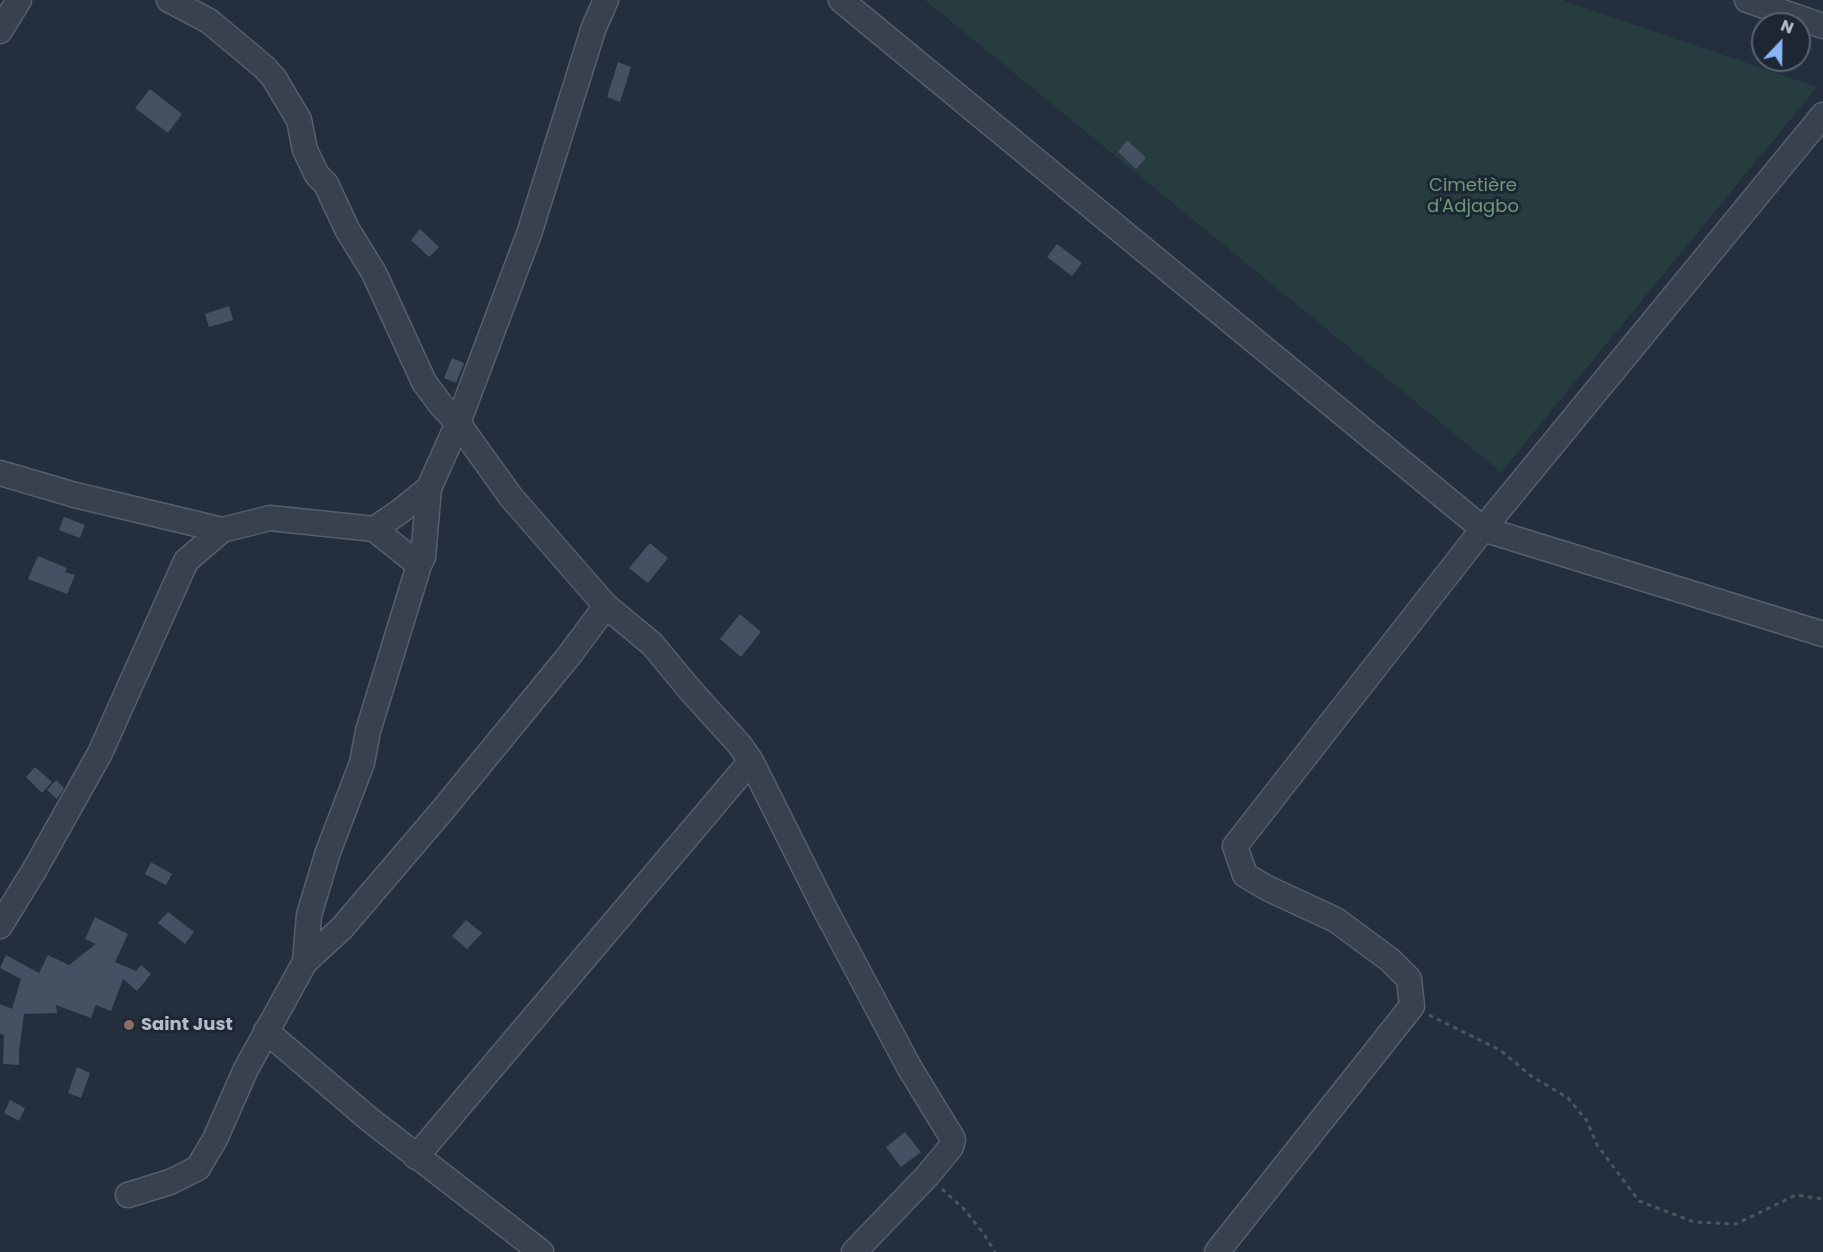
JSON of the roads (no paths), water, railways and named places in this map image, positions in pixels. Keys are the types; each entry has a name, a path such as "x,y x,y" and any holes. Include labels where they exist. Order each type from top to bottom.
{"street":[{"path":"0,31 19,0"},
{"path":"169,0 209,21 274,78 299,120 304,150 317,175 326,184 343,221 374,273 424,382 458,423 511,497 606,606 652,644 739,744 751,761 825,909 892,1035 953,1139 951,1147 927,1176 854,1252"},
{"path":"305,962 309,915 328,852 362,763 368,731 423,557 429,488 458,423 528,234 594,27 606,0"},
{"path":"841,0 1483,529 1823,634"},
{"path":"1747,0 1823,26"},
{"path":"1217,1252 1412,1006 1409,979 1390,960 1336,920 1267,888 1245,874 1235,846 1483,529 1823,115"},
{"path":"0,473 75,495 222,530"},
{"path":"374,529 429,488"},
{"path":"0,926 100,753 186,561 222,530 270,518 374,529 419,565"},
{"path":"128,1195 170,1182 198,1168 215,1139 246,1069 305,962 342,928 441,812 568,657 606,606"},
{"path":"416,1157 751,761"},
{"path":"266,1031 416,1157 541,1252"}],"place":[{"name":"Saint Just","path":"129,1025"}],"park label":[{"name":"Cimetière d'Adjagbo","path":"1473,196"}]}
